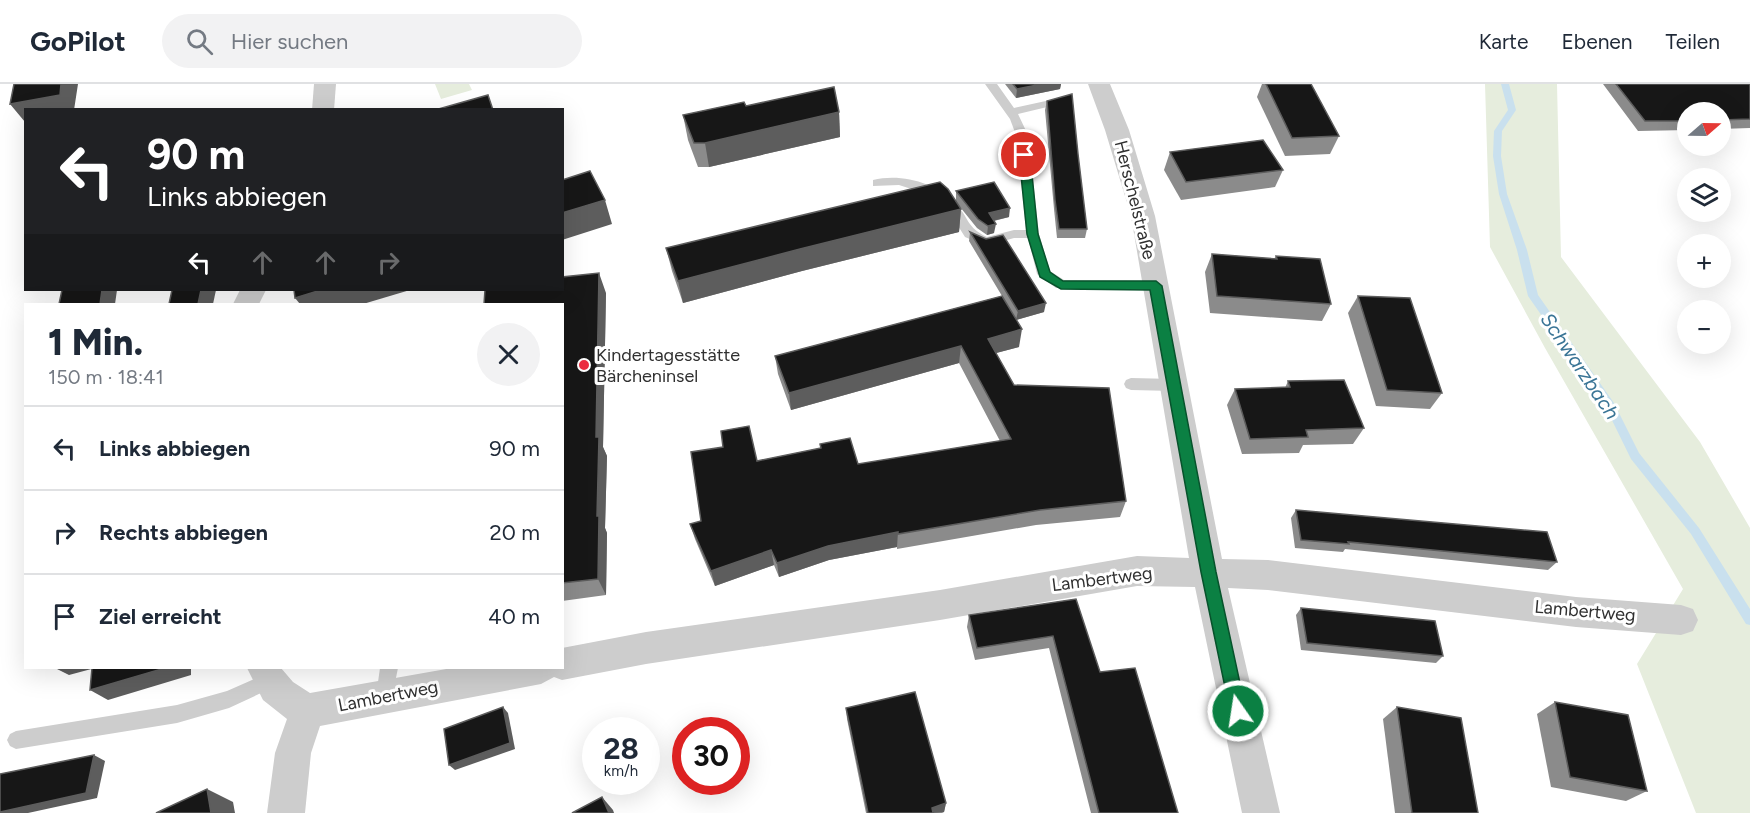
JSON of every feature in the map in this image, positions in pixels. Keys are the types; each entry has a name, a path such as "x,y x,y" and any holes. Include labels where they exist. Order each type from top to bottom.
{"street":[{"path":"323,108 325,84"},
{"name":"Herschelstraße","path":"1099,84 1117,130 1143,216 1208,572 1261,813"},
{"name":"Lambertweg","path":"564,664 1137,571 1268,575 1576,612 1681,620"},
{"name":"Lambertweg","path":"307,711 387,682 530,669"},
{"path":"266,674 286,700 307,711 293,753 286,813"}],"lane":[{"path":"991,84 1011,112 1022,135 1033,234 1044,274 1061,285 1156,286"},
{"path":"1011,112 1064,100"},
{"path":"877,183 900,181 934,192 952,207 969,234 986,242 1014,234 1033,234"},
{"path":"1131,384 1174,385"},
{"path":"16,740 177,714 229,699 266,674"}],"green space":[{"path":"435,84 469,84 472,90 441,99"},
{"path":"1485,84 1557,84 1561,257 1700,442 1750,528 1750,813 1696,813 1637,664 1683,589 1490,247"}],"building":[{"path":"14,84 61,84 60,95 10,104"},
{"path":"1013,84 1042,84 1017,89"},
{"path":"1266,84 1311,84 1339,136 1292,138"},
{"path":"1616,84 1750,84 1750,119 1731,120 1731,102 1677,102 1677,121 1645,121"},
{"path":"834,87 839,112 705,143 694,143 683,115 744,102 746,106"},
{"path":"1072,94 1087,229 1059,229 1055,200 1047,101"},
{"path":"488,95 492,108 442,108"},
{"path":"1263,140 1283,170 1186,182 1170,152"},
{"path":"590,171 605,200 564,212 564,179"},
{"path":"940,182 948,189 961,209 678,281 666,248"},
{"path":"994,182 1010,208 989,213 996,224 988,226 978,219 956,191"},
{"path":"970,232 986,239 1003,235 1046,303 1018,311"},
{"path":"1212,254 1277,259 1276,256 1320,259 1331,304 1217,296"},
{"path":"599,273 596,437 599,437 598,579 564,583 564,303 484,303 485,291 564,291 564,277"},
{"path":"62,291 102,291 100,303 59,303"},
{"path":"172,291 201,291 198,303 169,303"},
{"path":"294,291 318,291 295,298"},
{"path":"1002,296 1022,329 988,339 1014,385 1109,388 1126,501 1040,510 898,534 898,532 828,546 777,563 771,550 711,571 690,524 701,521 691,452 723,447 721,431 749,426 757,461 821,448 820,444 850,438 858,464 1011,439 961,346 789,393 775,356"},
{"path":"1358,296 1410,298 1442,393 1387,390"},
{"path":"1344,380 1364,428 1306,430 1308,437 1250,439 1235,389 1290,387 1288,381"},
{"path":"1296,510 1547,532 1557,562 1348,542 1349,544 1301,540"},
{"path":"1076,599 1100,672 1135,668 1178,813 1099,813 1053,636 977,648 969,615"},
{"path":"1301,608 1435,621 1443,656 1307,643"},
{"path":"92,669 162,669 90,690"},
{"path":"915,692 946,803 932,808 933,813 868,813 846,708"},
{"path":"1555,702 1628,715 1647,791 1570,777"},
{"path":"503,707 510,743 449,765 444,729"},
{"path":"1397,707 1461,718 1478,813 1412,813"},
{"path":"94,755 86,793 0,812 0,774"},
{"path":"207,789 211,813 156,813"},
{"path":"602,797 609,813 572,813"}],"waterway":[{"name":"Schwarzbach","path":"1505,84 1512,110 1498,131 1497,156 1503,194 1522,250 1533,296 1610,406 1635,456 1695,531 1750,620"}],"place":[{"name":"Kindertagesstätte Bärcheninsel","path":"584,365"}],"route":[{"path":"1024,155 1033,234 1044,274 1061,285 1156,286 1208,572 1238,711"}]}
